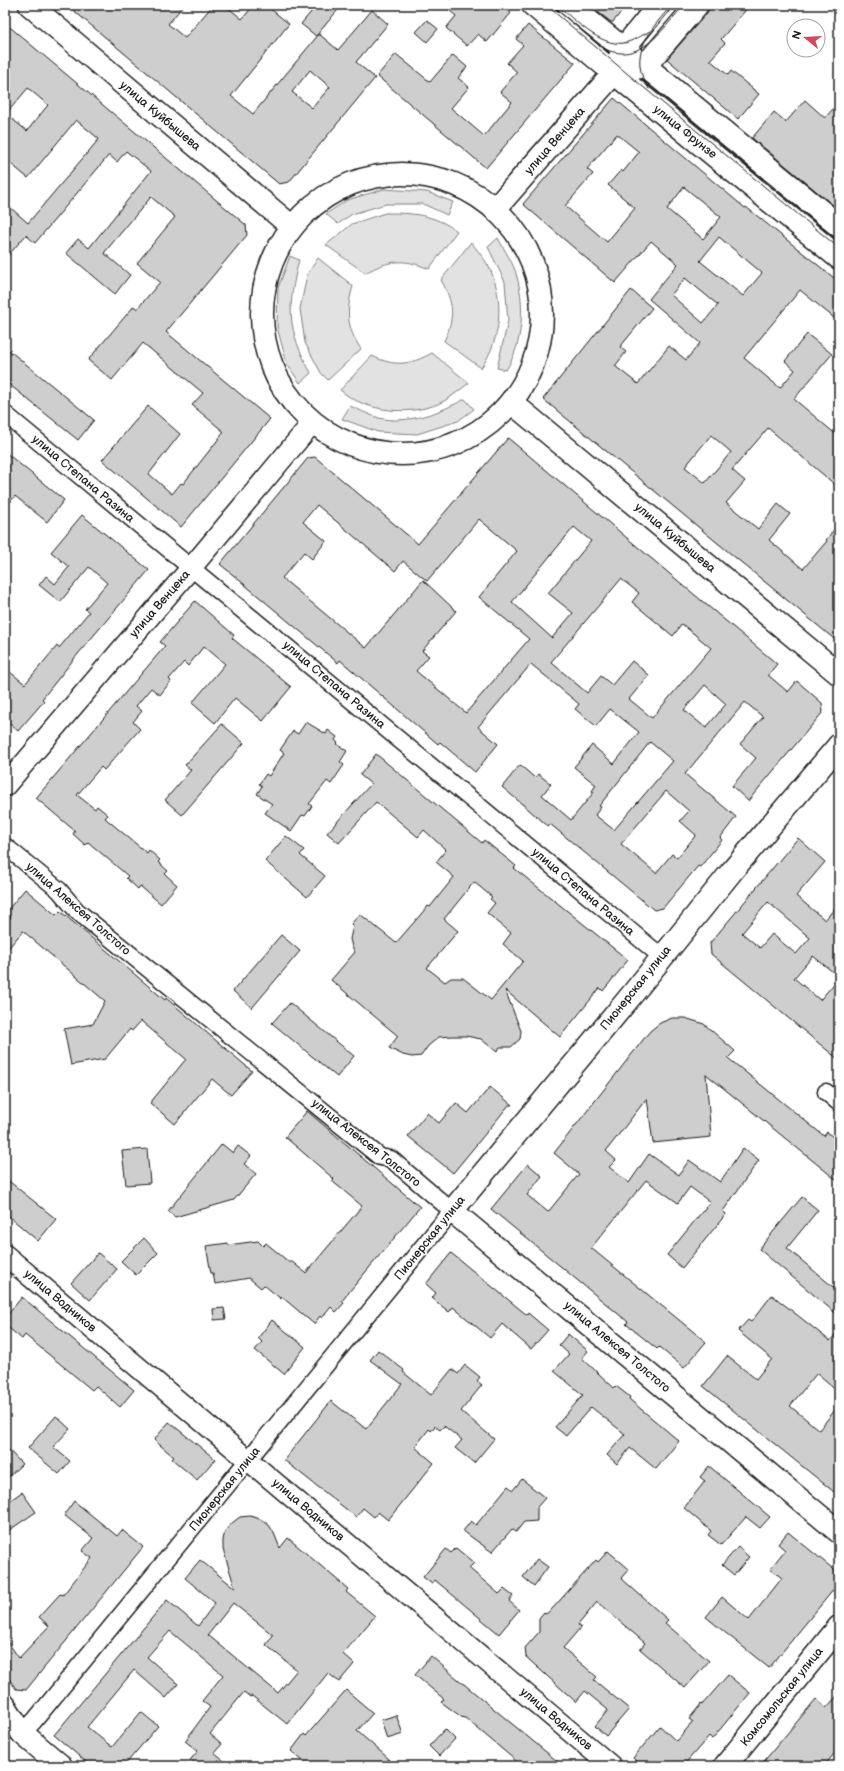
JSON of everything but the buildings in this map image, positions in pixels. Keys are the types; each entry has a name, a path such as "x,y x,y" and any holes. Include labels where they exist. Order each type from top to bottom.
{"main road":[{"name":"улица Куйбышева","path":"30,5 291,226"},
{"name":"улица Фрунзе","path":"533,5 614,74 839,258"},
{"path":"569,5 839,226"},
{"name":"улица Венцека","path":"495,209 614,74 622,48 659,5"},
{"path":"614,74 644,66 696,5"},
{"path":"406,173 445,181 474,194 495,209 510,224 523,242 538,276 541,294 543,321 535,360 523,384 511,402 475,434 452,445 432,451 411,453 372,451 353,445 330,434 296,407 281,383 270,360 263,327 263,307 270,271 281,241 291,226 311,206 325,196 355,182 388,174 406,173"},
{"name":"улица Куйбышева","path":"511,402 839,674"},
{"name":"Пионерская улица","path":"452,1211 732,871 839,745"},
{"name":"улица Алексея Толстого","path":"452,1211 839,1532"},
{"name":"Комсомольская улица","path":"725,1766 839,1628"},
{"path":"5,1706 22,1733 61,1766"}],"street":[{"name":"улица Степана Разина","path":"5,414 662,957"},
{"name":"улица Венцека","path":"5,786 313,422"},
{"name":"улица Алексея Толстого","path":"5,846 59,890 77,911 380,1157 391,1159 452,1211"},
{"path":"826,1092 839,1103"},
{"name":"Пионерская улица","path":"22,1733 34,1721 452,1211"},
{"name":"улица Водников","path":"5,1255 611,1766"}],"shaded area":[{"path":"384,189 427,192 453,202 447,215 423,204 386,204 352,214 338,224 326,214 347,200"},
{"path":"385,213 405,213 431,218 448,225 457,231 429,269 412,263 397,262 382,265 365,273 326,245 352,224"},
{"path":"498,238 516,272 520,288 522,312 516,349 506,370 497,368 508,321 505,282 488,247"},
{"path":"471,242 489,267 494,279 499,306 497,332 488,357 481,368 444,341 450,325 452,310 451,303 441,280"},
{"path":"290,256 299,260 292,292 291,305 293,331 297,344 311,373 300,383 287,364 277,327 278,288"},
{"path":"318,258 353,286 348,311 349,319 352,333 361,349 328,380 321,373 305,343 300,309 307,275"},
{"path":"432,353 469,383 454,395 432,406 405,411 377,408 363,404 340,390 372,356 388,362 402,363 417,360"},
{"path":"465,399 474,409 458,421 417,434 378,432 342,419 350,406 379,418 401,420 435,413"},
{"path":"5,1756 17,1766 5,1766"}],"tram line":[{"path":"546,5 839,248"},
{"path":"557,5 588,31 606,41 624,43 634,40 650,31"},
{"path":"649,89 642,77 640,54 649,34 672,5"},
{"path":"599,46 613,52 626,53 637,50 648,44 684,5"}]}
